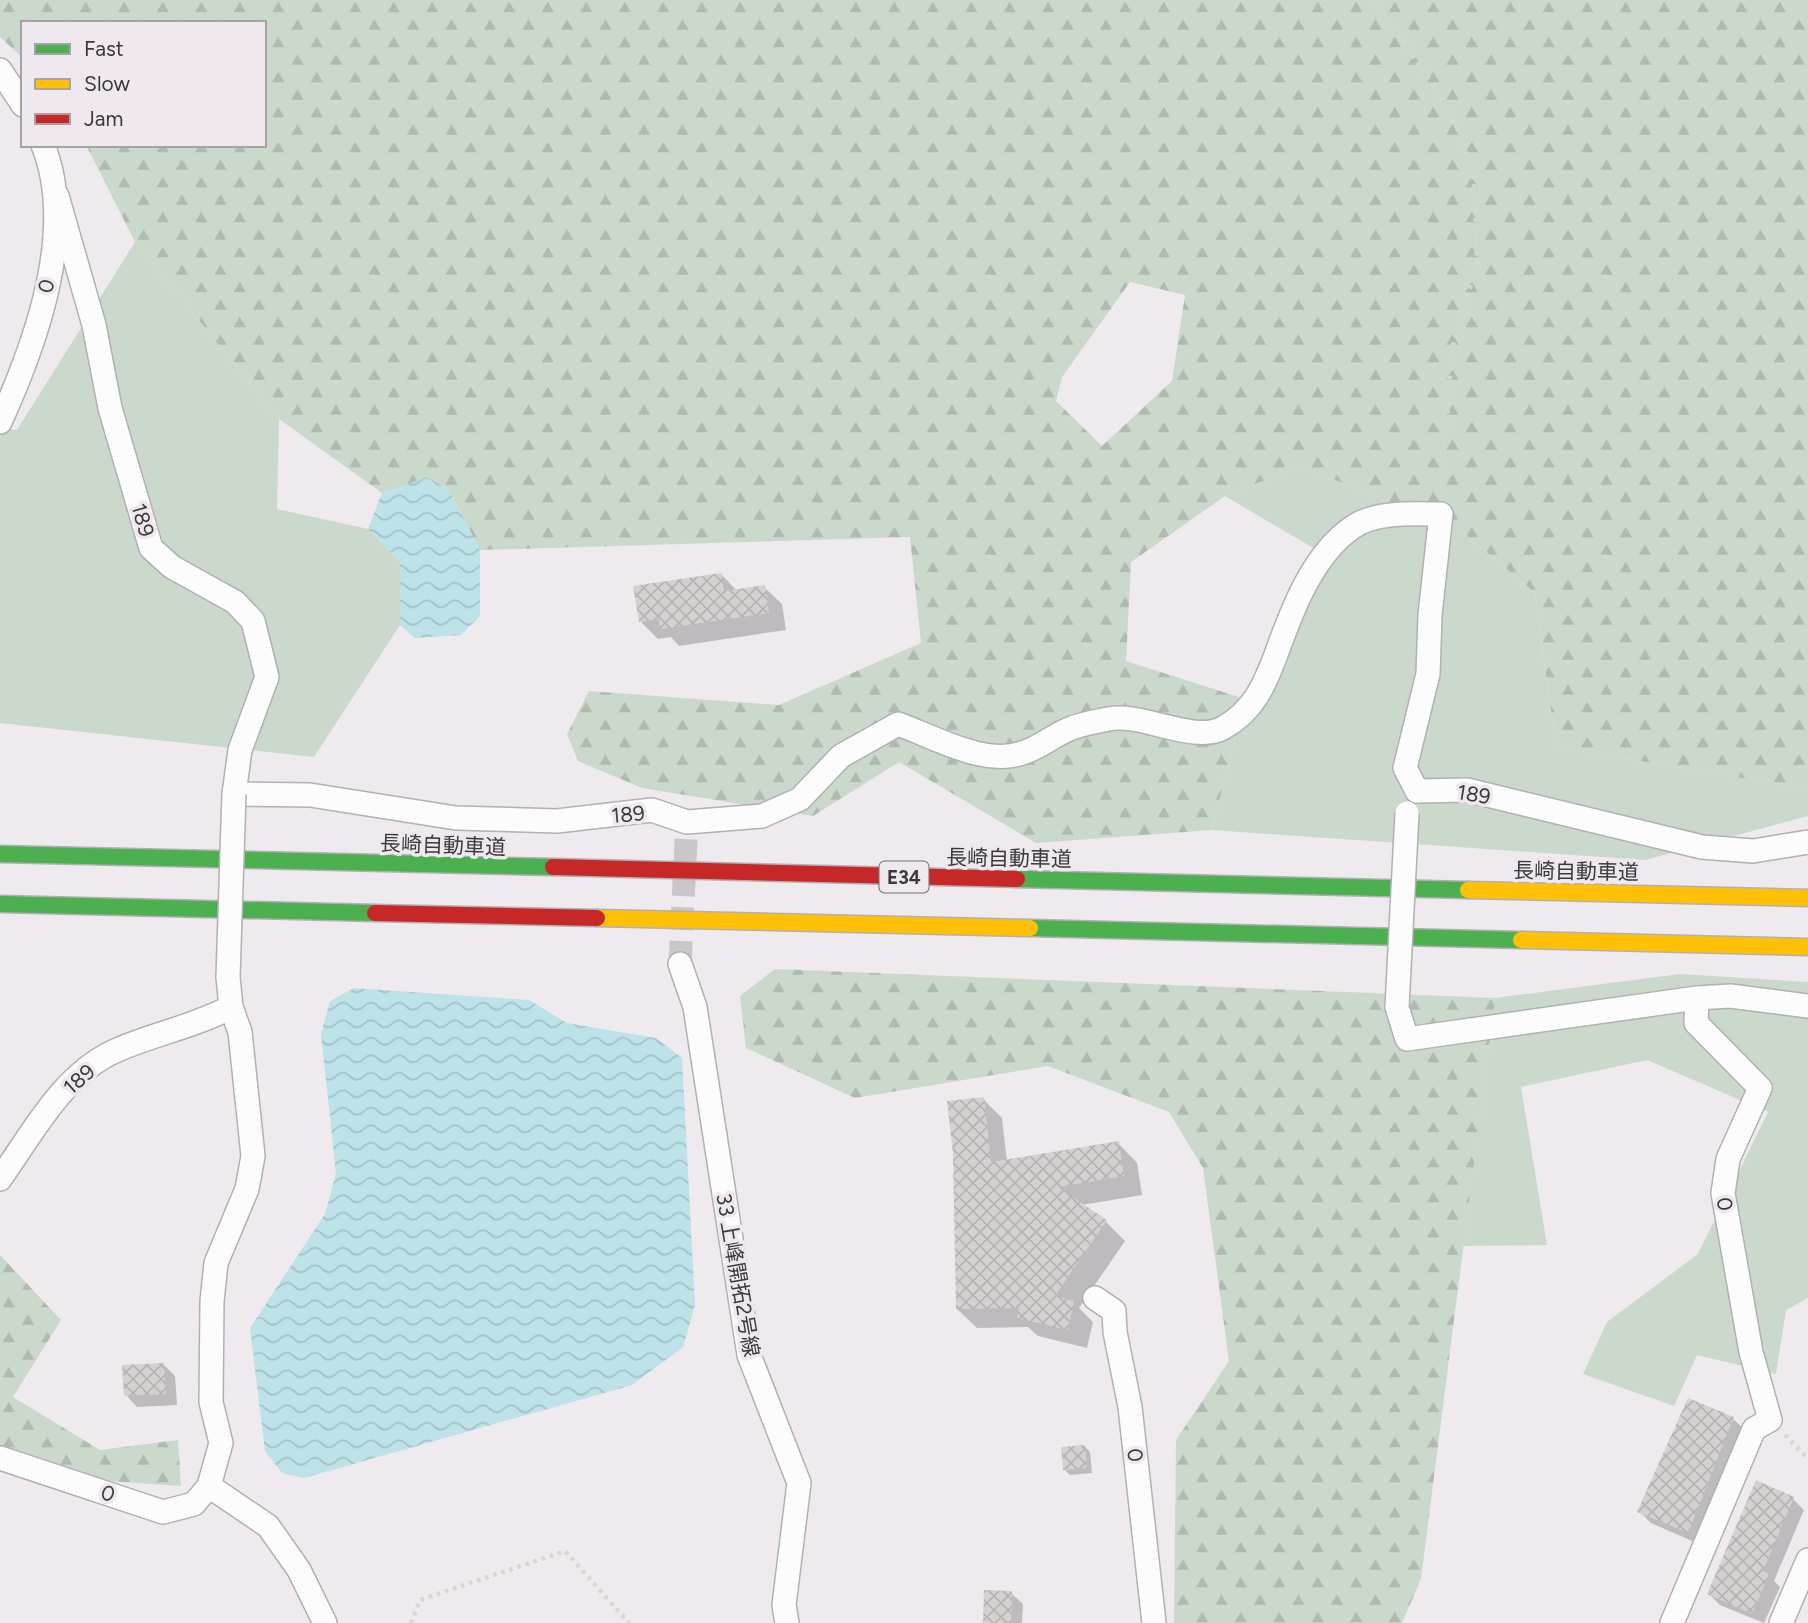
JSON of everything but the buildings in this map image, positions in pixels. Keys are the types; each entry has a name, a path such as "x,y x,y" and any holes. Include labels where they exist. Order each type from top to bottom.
{"highway":[{"name":"長崎自動車道","path":"0,854 1808,898"},
{"path":"0,904 1808,947"}],"street":[{"path":"0,70 21,102"},
{"name":"0","path":"0,422 18,382 37,324 51,266 57,196 44,147"},
{"name":"189","path":"57,196 94,325 110,408 151,548 172,567 235,602 253,621 267,677 240,750 234,794 228,977 231,1007 240,1032 253,1156 247,1189 216,1263 212,1301 211,1389 221,1443 209,1486"},
{"name":"189","path":"234,794 310,795 456,818 557,821 652,810 687,822 762,816 800,799 841,756 898,724 986,756 1005,757 1025,752 1070,728 1117,718 1195,731 1220,730 1242,715 1263,689 1303,589 1335,543 1354,526 1377,518 1407,514 1441,514"},
{"path":"1441,514 1430,615 1428,674 1405,768 1417,791 1407,813 1398,1007 1407,1040 1696,998 1730,996 1808,1006"},
{"name":"189","path":"1417,791 1466,790 1702,847 1753,850 1808,842"},
{"name":"33 上峰開拓2号線","path":"680,964 695,1007 749,1355 799,1483 784,1605 787,1623"},
{"name":"0","path":"1679,1621 1754,1429 1770,1419 1751,1352 1723,1193 1728,1159 1760,1088 1696,1023 1696,998"},
{"name":"189","path":"0,1179 62,1091 86,1070 114,1052 201,1023 231,1007"},
{"name":"0","path":"1095,1298 1114,1311 1115,1332 1130,1407 1154,1623"},
{"name":"0","path":"0,1458 163,1512 194,1504 209,1486"},
{"path":"209,1486 268,1526 299,1570 326,1623"},
{"path":"1781,1623 1808,1560"}],"path":[{"path":"1373,0 1437,90 1462,137 1474,180 1478,264 1452,349 1441,514"},
{"path":"411,1623 420,1600 565,1551 629,1623"}],"green space":[{"path":"0,0 1808,0 1808,789 1556,747 1535,593 1464,533 1301,466 1225,496 1131,562 1126,661 1245,699 1212,830 1036,843 899,762 813,816 642,788 578,761 567,734 589,691 779,705 921,643 910,537 480,550 449,490 429,477 382,493 279,419 135,242 87,147 266,147 266,21 21,21 21,56 0,37","holes":["1130,282 1185,295 1172,381 1102,446 1056,401 1062,377"]},
{"path":"135,242 279,419 277,509 368,529 400,562 400,625 314,757 0,723 0,428 17,430"},
{"path":"1301,466 1464,533 1535,593 1556,747 1808,789 1808,816 1645,860 1212,830 1245,699 1315,549 1225,496"},
{"path":"775,969 1495,998 1421,1579 1402,1623 1174,1623 1176,1440 1229,1361 1203,1168 1169,1112 1048,1066 855,1098 746,1048 740,996"},
{"path":"1680,974 1808,982 1808,1298 1786,1310 1776,1374 1697,1355 1674,1406 1583,1374 1607,1322 1698,1254 1768,1112 1647,1060 1521,1087 1547,1245 1463,1246 1495,998"},
{"path":"0,1255 61,1320 13,1397 100,1450 178,1440 181,1486 93,1480 0,1446"}],"water":[{"path":"428,477 449,490 480,550 480,616 461,635 415,638 400,625 400,562 368,529 382,493"},
{"path":"354,988 529,1000 567,1023 656,1038 682,1058 695,1305 683,1347 632,1385 304,1478 282,1473 265,1451 250,1328 325,1214 336,1173 321,1034 330,1001"}],"tunnel":[{"path":"680,964 687,822"}],"traffic: fast":[{"path":"0,854 553,867"},
{"path":"1017,879 1468,890"},
{"path":"0,904 375,913"},
{"path":"1030,928 1521,940"}],"traffic: slow":[{"path":"1468,890 1808,898"},
{"path":"597,918 1030,928"},
{"path":"1521,940 1808,947"}],"traffic: jam":[{"path":"553,867 1017,879"},
{"path":"375,913 597,918"}]}
